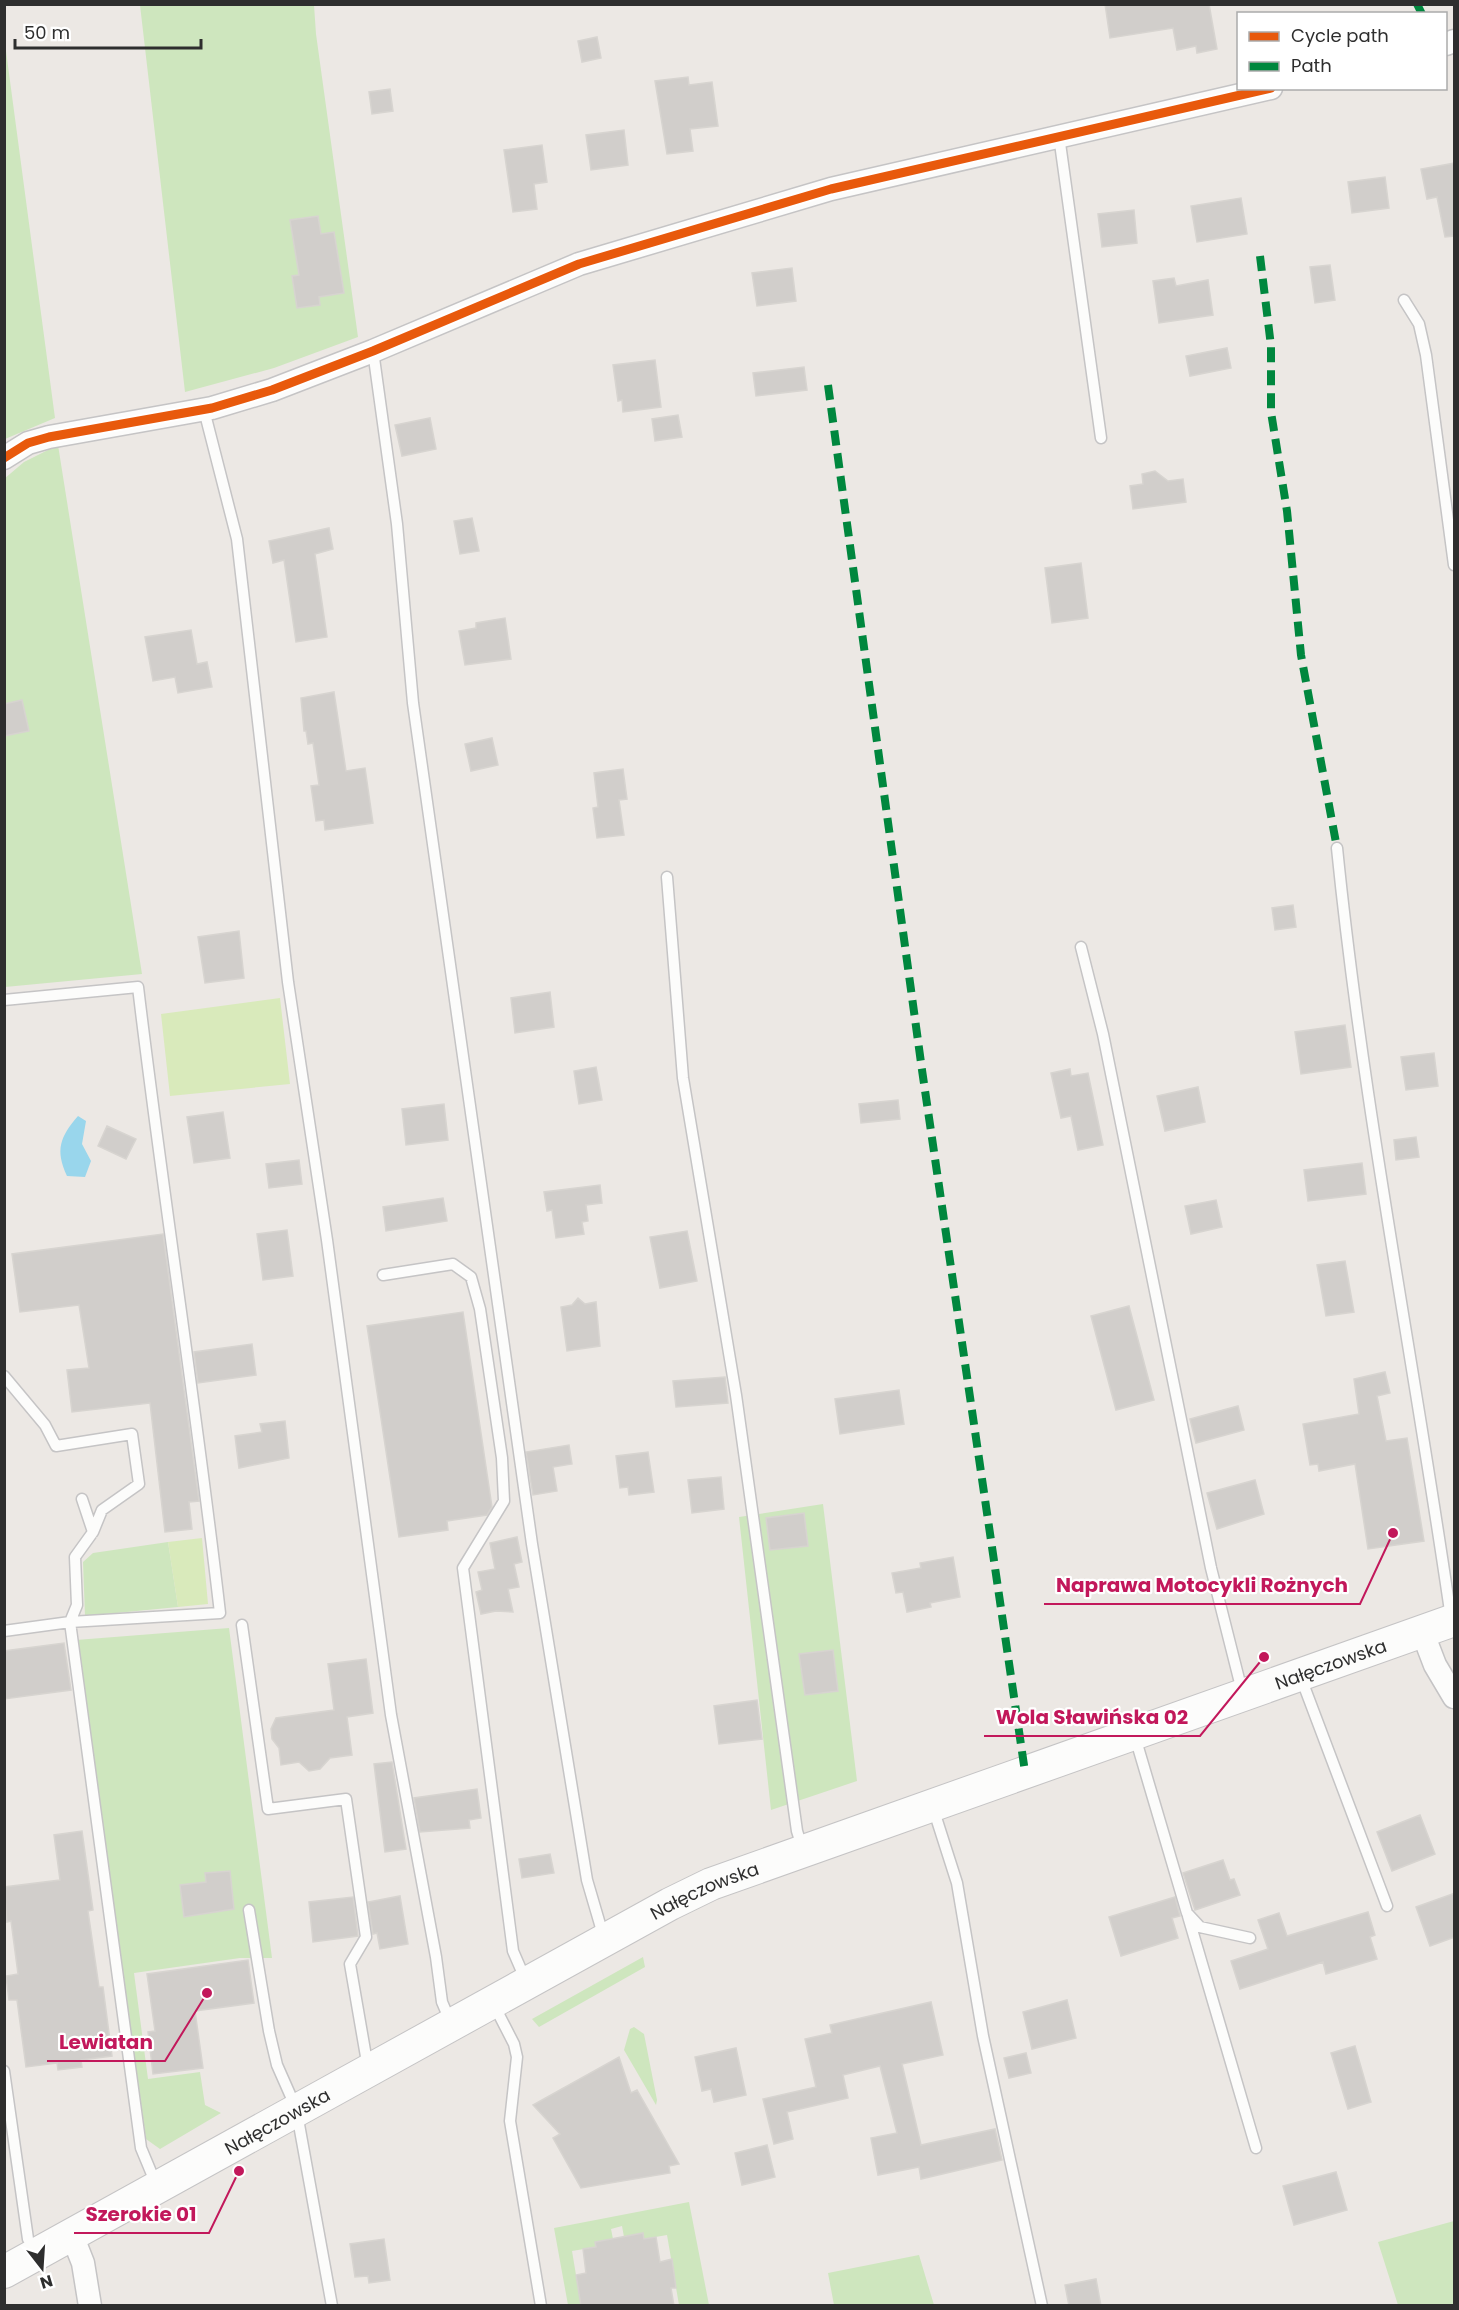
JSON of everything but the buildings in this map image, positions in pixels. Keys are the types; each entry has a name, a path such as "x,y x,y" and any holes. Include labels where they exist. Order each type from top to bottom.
{"main road":[{"name":"Nałęczowska","path":"4,2272 297,2108 453,2026 704,1887 1453,1621"}],"street":[{"path":"4,458 28,444 49,437 204,410 272,390 373,351 579,264 831,189 1262,90"},
{"path":"1422,1632 1435,1665 1455,1697"},
{"path":"72,2235 84,2263 90,2306"}],"lane":[{"path":"1059,136 1101,438"},
{"path":"1404,300 1419,324 1426,355 1455,565"},
{"path":"373,351 397,524 413,703 532,1544 587,1880 605,1941"},
{"path":"204,410 237,539 288,982 327,1240 392,1715 436,1957 442,2002 453,2026"},
{"path":"1337,848 1368,1109 1406,1321 1453,1621"},
{"path":"667,877 683,1078 736,1395 797,1831 803,1850"},
{"path":"1081,947 1103,1034 1211,1568 1243,1694"},
{"path":"4,1000 138,987 162,1187 206,1492 220,1613 70,1622 4,1631"},
{"path":"383,1275 453,1264 471,1277 480,1309 502,1458 504,1501 464,1568 513,1951 528,1984"},
{"path":"4,1376 45,1425 56,1446 132,1434 140,1484 102,1510 93,1532 75,1557 77,1605 70,1622 141,2148 157,2187"},
{"path":"82,1499 93,1532"},
{"path":"243,1625 268,1809 346,1798 366,1937 350,1964 369,2071"},
{"path":"1299,1674 1387,1906"},
{"path":"1134,1733 1256,2148"},
{"path":"932,1805 957,1883 983,2036 1042,2306"},
{"path":"249,1910 274,2054 297,2108 332,2306"},
{"path":"1187,1913 1200,1927 1250,1938"},
{"path":"493,2003 514,2044 517,2057 510,2121 541,2306"},
{"path":"4,2071 28,2239 37,2254"}],"green space":[{"path":"140,5 314,5 316,34 358,337 274,368 185,392"},
{"path":"4,36 55,418 5,439 4,439"},
{"path":"58,445 142,974 5,987 4,479 24,462"},
{"path":"280,998 290,1084 170,1096 161,1014"},
{"path":"823,1504 857,1781 771,1810 739,1517"},
{"path":"202,1538 208,1604 178,1607 168,1542"},
{"path":"168,1542 178,1607 85,1616 83,1562 93,1553"},
{"path":"229,1628 272,1958 240,1958 134,1973 148,2079 200,2072 205,2105 221,2113 160,2149 146,2139 76,1640"},
{"path":"643,1957 645,1967 539,2027 532,2019"},
{"path":"634,2027 644,2034 657,2100 656,2105 624,2050 630,2029"},
{"path":"689,2202 709,2305 679,2305 667,2235 644,2239 643,2233 624,2237 622,2226 611,2229 613,2239 595,2242 596,2247 572,2251 581,2305 568,2305 554,2228"},
{"path":"1454,2221 1454,2305 1398,2305 1378,2242"},
{"path":"919,2255 934,2305 834,2305 828,2273"}],"water":[{"path":"78,1116 86,1121 82,1144 91,1161 85,1177 67,1176 60,1151 63,1137"}],"marked path":[{"path":"1417,4 1421,12"},
{"path":"1260,256 1271,346 1271,412 1287,511 1301,655 1337,848"},
{"path":"828,385 922,1070 1025,1772"}],"cycle path":[{"path":"4,458 28,443 49,437 212,408 272,390 373,351 579,264 831,189 1262,90"}],"place":[{"name":"Naprawa Motocykli Rożnych","path":"1393,1533"},
{"name":"Wola Sławińska 02","path":"1264,1657"},
{"name":"Lewiatan","path":"207,1993"},
{"name":"Szerokie 01","path":"239,2171"}]}
